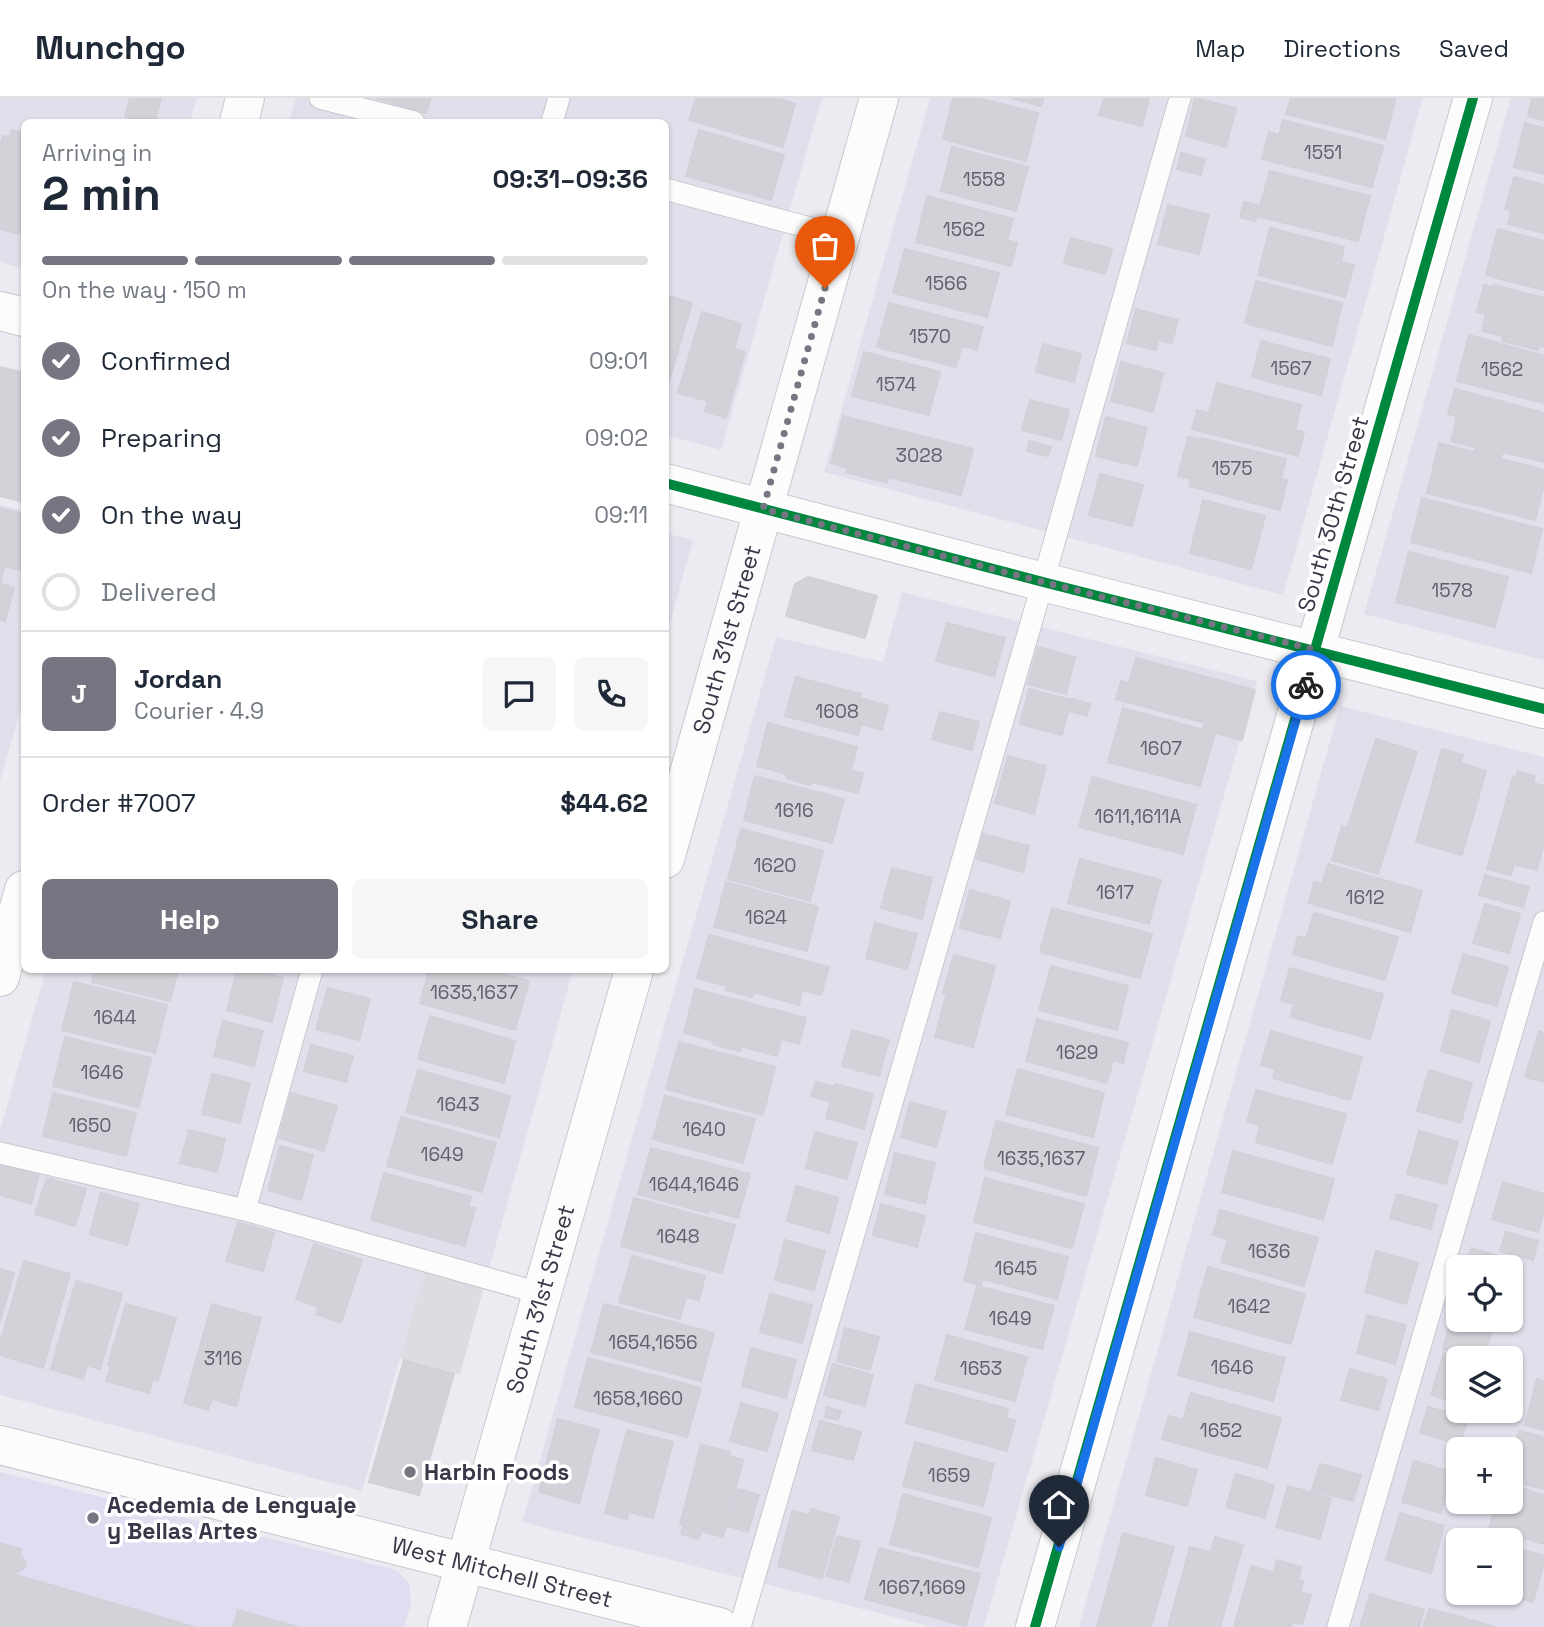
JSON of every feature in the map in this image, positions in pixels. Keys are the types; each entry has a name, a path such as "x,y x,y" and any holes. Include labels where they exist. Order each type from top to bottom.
{"street":[{"path":"240,119 246,98"},
{"name":"South 31st Street","path":"669,845 879,98"},
{"name":"South 30th Street","path":"1035,1627 1473,98"},
{"path":"0,311 21,316"},
{"path":"669,484 1544,709"},
{"path":"0,977 21,901"},
{"name":"South 31st Street","path":"447,1627 633,973"},
{"name":"West Mitchell Street","path":"0,1445 719,1627"}],"lane":[{"path":"320,98 402,119"},
{"path":"553,119 559,98"},
{"path":"740,1627 1043,582 1180,98"},
{"path":"669,190 840,236"},
{"path":"1338,1627 1544,922"},
{"path":"245,1210 311,973"},
{"path":"0,1153 245,1210 543,1294"}],"shaded area":[{"path":"0,98 197,98 191,119 21,119 21,268 0,262"},
{"path":"296,98 822,98 721,450 669,436 669,119 290,119"},
{"path":"930,98 1423,98 1283,595 824,472"},
{"path":"1511,98 1544,98 1544,660 1364,614"},
{"path":"0,505 21,510 21,708 0,781"},
{"path":"669,534 693,540 669,627"},
{"path":"902,592 1257,681 984,1627 933,1627 522,1522 776,637 883,662"},
{"path":"1340,706 1544,757 1544,1627 1079,1627"},
{"path":"45,973 572,973 485,1283 426,1266 362,1491 0,1395 0,1131"},
{"path":"426,1266 485,1283 460,1374 400,1358"},
{"name":"Acedemia de Lenguaje y Bellas Artes","path":"0,1472 396,1570 409,1583 411,1604 404,1627 0,1627"}],"building":[{"path":"130,98 161,98 156,119 125,117"},
{"path":"376,98 431,98 426,113"},
{"path":"696,98 776,98 795,104 783,147 689,120"},
{"path":"953,98 977,98 1038,113 1026,161 943,139"},
{"path":"1011,98 1044,98 1041,106"},
{"path":"1104,98 1149,98 1142,126 1099,115"},
{"path":"1195,98 1236,108 1226,147 1186,136"},
{"path":"1291,98 1396,98 1385,139 1286,114"},
{"path":"1532,98 1544,98 1544,120 1528,116"},
{"path":"1283,120 1383,146 1372,187 1262,159 1269,132 1279,135"},
{"path":"1525,123 1544,128 1544,174 1514,167"},
{"path":"12,130 21,133 21,234 0,229 0,147 3,136 10,137"},
{"path":"699,130 784,155 771,200 686,176"},
{"path":"952,147 1028,167 1016,211 941,191"},
{"path":"1181,153 1205,159 1201,175 1177,169"},
{"path":"1270,171 1370,196 1358,241 1257,216 1255,221 1240,217 1244,202 1260,206"},
{"path":"1514,177 1544,185 1544,233 1508,224 1511,210 1505,209"},
{"path":"927,196 1013,219 1007,240 1017,243 1011,266 916,242"},
{"path":"1168,205 1209,215 1199,254 1158,244"},
{"path":"1270,228 1344,247 1341,262 1354,265 1345,297 1258,275"},
{"path":"1498,229 1544,241 1544,290 1486,275"},
{"path":"1071,238 1112,249 1105,274 1064,263"},
{"path":"905,249 999,273 987,317 893,293"},
{"path":"1256,281 1342,303 1332,346 1245,323"},
{"path":"1484,285 1494,285 1544,298 1544,347 1539,346 1538,350 1502,341 1504,336 1482,331 1486,314 1477,312"},
{"path":"669,296 692,303 669,381"},
{"path":"889,303 983,327 977,350 962,346 956,367 877,347"},
{"path":"1136,309 1178,320 1172,343 1158,340 1156,350 1127,343"},
{"path":"702,312 741,324 734,349 745,352 726,418 705,411 708,401 678,393"},
{"path":"1469,335 1544,356 1544,403 1457,381"},
{"path":"1261,341 1330,359 1321,395 1252,377"},
{"path":"1043,344 1081,354 1074,382 1036,372"},
{"path":"864,352 940,372 929,415 852,396"},
{"path":"1121,362 1163,373 1153,412 1111,401"},
{"path":"0,367 21,372 21,501 0,496"},
{"path":"1217,383 1301,405 1295,430 1304,432 1298,456 1192,429 1197,410 1209,413"},
{"path":"1455,389 1544,413 1544,462 1503,452 1501,457 1451,441 1457,416 1448,414"},
{"path":"1030,400 1069,410 1061,440 1022,430"},
{"path":"843,416 973,449 961,495 888,477 887,483 846,472 848,468 831,463"},
{"path":"1106,417 1147,428 1137,466 1096,456"},
{"path":"1188,437 1286,459 1281,479 1287,480 1280,510 1189,486 1191,479 1178,476"},
{"path":"1029,441 1051,447 1048,456 1027,451"},
{"path":"1439,443 1544,470 1544,484 1535,520 1427,493"},
{"path":"1100,474 1143,485 1132,526 1089,515"},
{"path":"1422,498 1542,529 1531,573 1411,542"},
{"path":"1203,500 1265,516 1251,569 1190,553"},
{"path":"0,508 21,513 21,566 20,570 0,565"},
{"path":"1409,552 1508,577 1495,627 1396,602"},
{"path":"0,567 4,568 0,584"},
{"path":"808,577 877,596 865,638 786,616 795,584"},
{"path":"0,584 14,588 5,621 0,620"},
{"path":"947,623 1005,638 994,676 936,661"},
{"path":"1038,647 1075,657 1066,694 1028,684"},
{"path":"1136,658 1255,690 1242,740 1203,730 1205,723 1116,699 1121,681 1129,683"},
{"path":"796,677 861,694 860,698 888,706 882,730 861,724 858,735 785,716"},
{"path":"1029,689 1071,700 1062,735 1020,724"},
{"path":"1072,699 1090,704 1087,716 1069,711"},
{"path":"1123,708 1215,733 1200,786 1108,762"},
{"path":"940,712 979,722 972,750 932,739"},
{"path":"768,723 857,747 851,771 863,773 858,793 811,782 810,785 786,778 787,774 757,766"},
{"path":"1376,739 1417,752 1378,874 1332,860 1342,826 1347,829"},
{"path":"1442,749 1463,755 1460,763 1486,771 1462,855 1416,842"},
{"path":"1008,756 1046,766 1034,814 995,803"},
{"path":"1518,771 1535,776 1533,783 1544,786 1544,844 1537,870 1514,864 1511,875 1487,869 1513,777 1516,778"},
{"path":"755,776 844,799 832,843 744,820"},
{"path":"1092,777 1196,805 1183,854 1079,827"},
{"path":"741,829 823,851 810,901 728,879"},
{"path":"983,834 1029,846 1023,872 977,859"},
{"path":"1080,859 1161,880 1149,924 1068,903"},
{"path":"1328,864 1422,891 1410,932 1309,903 1314,882 1322,884"},
{"path":"892,868 932,878 922,919 881,908"},
{"path":"1485,875 1529,887 1523,907 1479,895"},
{"path":"726,882 818,907 807,951 714,927"},
{"path":"970,890 1010,901 1000,938 960,928"},
{"path":"1485,904 1520,914 1509,953 1473,943"},
{"path":"1052,908 1152,934 1140,978 1040,952"},
{"path":"1314,913 1398,937 1385,980 1293,954 1298,936 1306,939"},
{"path":"875,923 917,934 907,969 866,958"},
{"path":"709,935 829,967 821,995 802,990 799,1005 754,992 752,997 726,990 727,986 697,978"},
{"path":"1463,954 1508,967 1497,1006 1452,993"},
{"path":"954,955 995,966 985,1004 943,993"},
{"path":"1051,966 1128,986 1117,1030 1039,1010"},
{"path":"1290,968 1383,994 1370,1039 1291,1017 1294,1004 1281,1000"},
{"path":"94,973 177,973 170,1001 92,982"},
{"path":"236,973 262,973 283,978 272,1022 227,1010"},
{"path":"428,973 498,973 529,981 515,1030 420,1003"},
{"path":"74,982 167,1005 155,1053 62,1030"},
{"path":"328,988 370,999 359,1040 316,1029"},
{"path":"695,989 806,1018 799,1044 781,1039 777,1056 741,1046 740,1051 684,1033"},
{"path":"946,996 984,1006 973,1047 935,1037"},
{"path":"1452,1010 1490,1021 1479,1062 1441,1051"},
{"path":"430,1016 515,1041 504,1083 418,1059"},
{"path":"1037,1019 1128,1043 1123,1063 1113,1060 1107,1083 1026,1061"},
{"path":"223,1021 263,1031 254,1066 214,1056"},
{"path":"852,1030 889,1040 879,1076 842,1066"},
{"path":"1271,1031 1362,1057 1350,1100 1273,1078 1276,1069 1261,1065"},
{"path":"1539,1031 1544,1033 1544,1082 1525,1077"},
{"path":"65,1037 151,1058 139,1107 53,1086"},
{"path":"679,1042 775,1067 763,1115 666,1089"},
{"path":"311,1045 353,1056 346,1082 304,1071"},
{"path":"1018,1069 1104,1093 1093,1137 1006,1114"},
{"path":"418,1070 510,1096 499,1137 406,1112"},
{"path":"1429,1070 1472,1083 1461,1123 1417,1111"},
{"path":"212,1074 250,1083 240,1123 202,1114"},
{"path":"816,1082 833,1087 829,1101 811,1096"},
{"path":"835,1084 873,1094 864,1129 826,1118"},
{"path":"1256,1090 1346,1114 1332,1164 1256,1142 1260,1125 1247,1122"},
{"path":"53,1093 136,1113 126,1156 43,1136"},
{"path":"291,1093 337,1106 324,1151 279,1138"},
{"path":"665,1096 755,1119 743,1163 653,1139"},
{"path":"910,1102 946,1112 936,1147 901,1137"},
{"path":"401,1117 496,1143 482,1192 387,1166"},
{"path":"996,1121 1098,1148 1086,1196 984,1168"},
{"path":"189,1130 225,1139 217,1172 180,1163"},
{"path":"1419,1131 1458,1142 1446,1184 1407,1174"},
{"path":"815,1132 857,1143 847,1179 806,1168"},
{"path":"280,1146 313,1155 301,1200 268,1190"},
{"path":"651,1148 750,1174 738,1218 709,1210 708,1213 638,1194"},
{"path":"1233,1151 1334,1179 1323,1220 1222,1192"},
{"path":"895,1153 935,1163 925,1204 885,1194"},
{"path":"0,1161 40,1172 31,1204 0,1195"},
{"path":"384,1173 471,1197 468,1207 475,1208 465,1246 371,1220"},
{"path":"47,1178 86,1189 75,1226 35,1214"},
{"path":"985,1178 1084,1204 1072,1248 974,1222"},
{"path":"1503,1182 1544,1194 1544,1212 1538,1232 1492,1219"},
{"path":"796,1186 838,1198 829,1233 787,1221"},
{"path":"101,1193 139,1204 127,1245 90,1234"},
{"path":"1397,1194 1437,1205 1431,1229 1390,1218"},
{"path":"634,1198 735,1225 722,1273 621,1246"},
{"path":"881,1204 925,1216 917,1247 873,1235"},
{"path":"1220,1210 1318,1238 1304,1286 1221,1262 1228,1239 1213,1235"},
{"path":"238,1222 274,1233 263,1271 226,1261"},
{"path":"1506,1232 1538,1241 1533,1260 1523,1255 1500,1251"},
{"path":"976,1233 1068,1257 1057,1299 983,1279 981,1285 964,1281"},
{"path":"785,1240 825,1251 814,1290 775,1280"},
{"path":"314,1244 362,1260 341,1323 316,1314 319,1307 296,1299"},
{"path":"1471,1248 1495,1255 1469,1255"},
{"path":"1376,1251 1418,1263 1406,1304 1365,1292"},
{"path":"632,1256 705,1276 699,1300 686,1297 680,1319 619,1302"},
{"path":"24,1261 70,1274 43,1368 0,1355 0,1343"},
{"path":"1208,1267 1305,1294 1291,1344 1194,1317"},
{"path":"0,1269 14,1273 0,1321"},
{"path":"76,1281 122,1294 100,1369 87,1365 83,1379 51,1369"},
{"path":"977,1286 1054,1306 1042,1349 965,1329"},
{"path":"770,1294 812,1305 802,1343 760,1332"},
{"path":"126,1304 176,1318 158,1381 153,1379 149,1393 106,1381"},
{"path":"212,1304 261,1318 236,1406 212,1399 208,1410 184,1403"},
{"path":"604,1304 714,1333 701,1381 591,1352"},
{"path":"1367,1315 1406,1325 1395,1364 1357,1353"},
{"path":"845,1328 879,1337 870,1370 837,1361"},
{"path":"1190,1332 1285,1358 1273,1401 1178,1375"},
{"path":"1448,1332 1492,1332 1487,1346 1446,1346 1446,1350 1443,1349"},
{"path":"947,1335 1027,1357 1015,1401 935,1380"},
{"path":"751,1348 796,1360 786,1398 742,1386"},
{"path":"1444,1353 1446,1354 1446,1399 1431,1395"},
{"path":"588,1358 701,1388 687,1437 575,1407"},
{"path":"404,1360 454,1374 419,1495 369,1482"},
{"path":"833,1364 873,1375 865,1406 824,1395"},
{"path":"1350,1369 1387,1379 1378,1410 1341,1400"},
{"path":"1537,1379 1544,1381 1544,1430 1525,1425"},
{"path":"916,1384 1008,1409 1006,1418 1015,1420 1007,1451 906,1423"},
{"path":"1191,1393 1281,1418 1267,1468 1162,1439 1169,1416 1183,1420"},
{"path":"741,1403 778,1413 767,1451 730,1441"},
{"path":"827,1407 841,1411 838,1420 825,1417"},
{"path":"1428,1407 1446,1412 1446,1423 1466,1423 1462,1437 1446,1437 1446,1440 1420,1433"},
{"path":"558,1419 599,1430 579,1503 539,1492"},
{"path":"820,1421 861,1432 853,1460 812,1450"},
{"path":"627,1430 673,1442 653,1518 629,1512 627,1519 605,1513"},
{"path":"1519,1431 1544,1437 1544,1489 1523,1484 1523,1437 1517,1437"},
{"path":"915,1442 994,1464 983,1506 903,1486"},
{"path":"701,1445 730,1452 729,1456 743,1460 723,1537 701,1531 699,1539 681,1534 684,1525 680,1524"},
{"path":"1156,1458 1197,1470 1187,1506 1146,1495"},
{"path":"1414,1461 1446,1470 1446,1494 1441,1513 1402,1502"},
{"path":"1320,1464 1361,1475 1353,1501 1312,1490"},
{"path":"1236,1474 1274,1485 1265,1518 1226,1507"},
{"path":"1288,1486 1331,1498 1320,1539 1276,1527"},
{"path":"738,1489 759,1495 748,1532 728,1526"},
{"path":"1523,1489 1544,1495 1544,1544 1523,1538 1523,1528 1489,1528 1493,1514 1523,1514"},
{"path":"903,1494 991,1518 978,1567 890,1544"},
{"path":"811,1509 839,1517 822,1578 778,1566 792,1511 810,1515"},
{"path":"1400,1513 1444,1526 1431,1573 1386,1560"},
{"path":"1123,1533 1174,1547 1151,1627 1097,1627"},
{"path":"837,1536 860,1542 849,1582 826,1576"},
{"path":"1215,1537 1243,1545 1220,1627 1168,1627 1190,1547 1211,1552"},
{"path":"0,1543 21,1549 20,1554 26,1563 24,1568 13,1574 194,1627 0,1627"},
{"path":"879,1548 980,1574 966,1626 865,1599"},
{"path":"1523,1550 1544,1556 1533,1602 1523,1599"},
{"path":"1277,1560 1301,1567 1298,1580 1303,1581 1300,1592 1311,1595 1302,1624 1293,1622 1291,1627 1234,1627 1251,1566 1274,1573"},
{"path":"1370,1594 1424,1610 1419,1627 1360,1627"},
{"path":"1429,1609 1446,1613 1495,1627 1423,1627"},
{"path":"238,1610 298,1627 233,1627"}],"cycle path":[{"path":"1035,1627 1473,98"},
{"path":"669,484 1544,709"}],"way so far":[{"path":"825,288 763,509 1316,650 1306,685"}],"place":[{"name":"Harbin Foods","path":"410,1472"},
{"name":"Acedemia de Lenguaje y Bellas Artes","path":"93,1518"}],"route":[{"path":"1059,1547 1306,685"}]}
